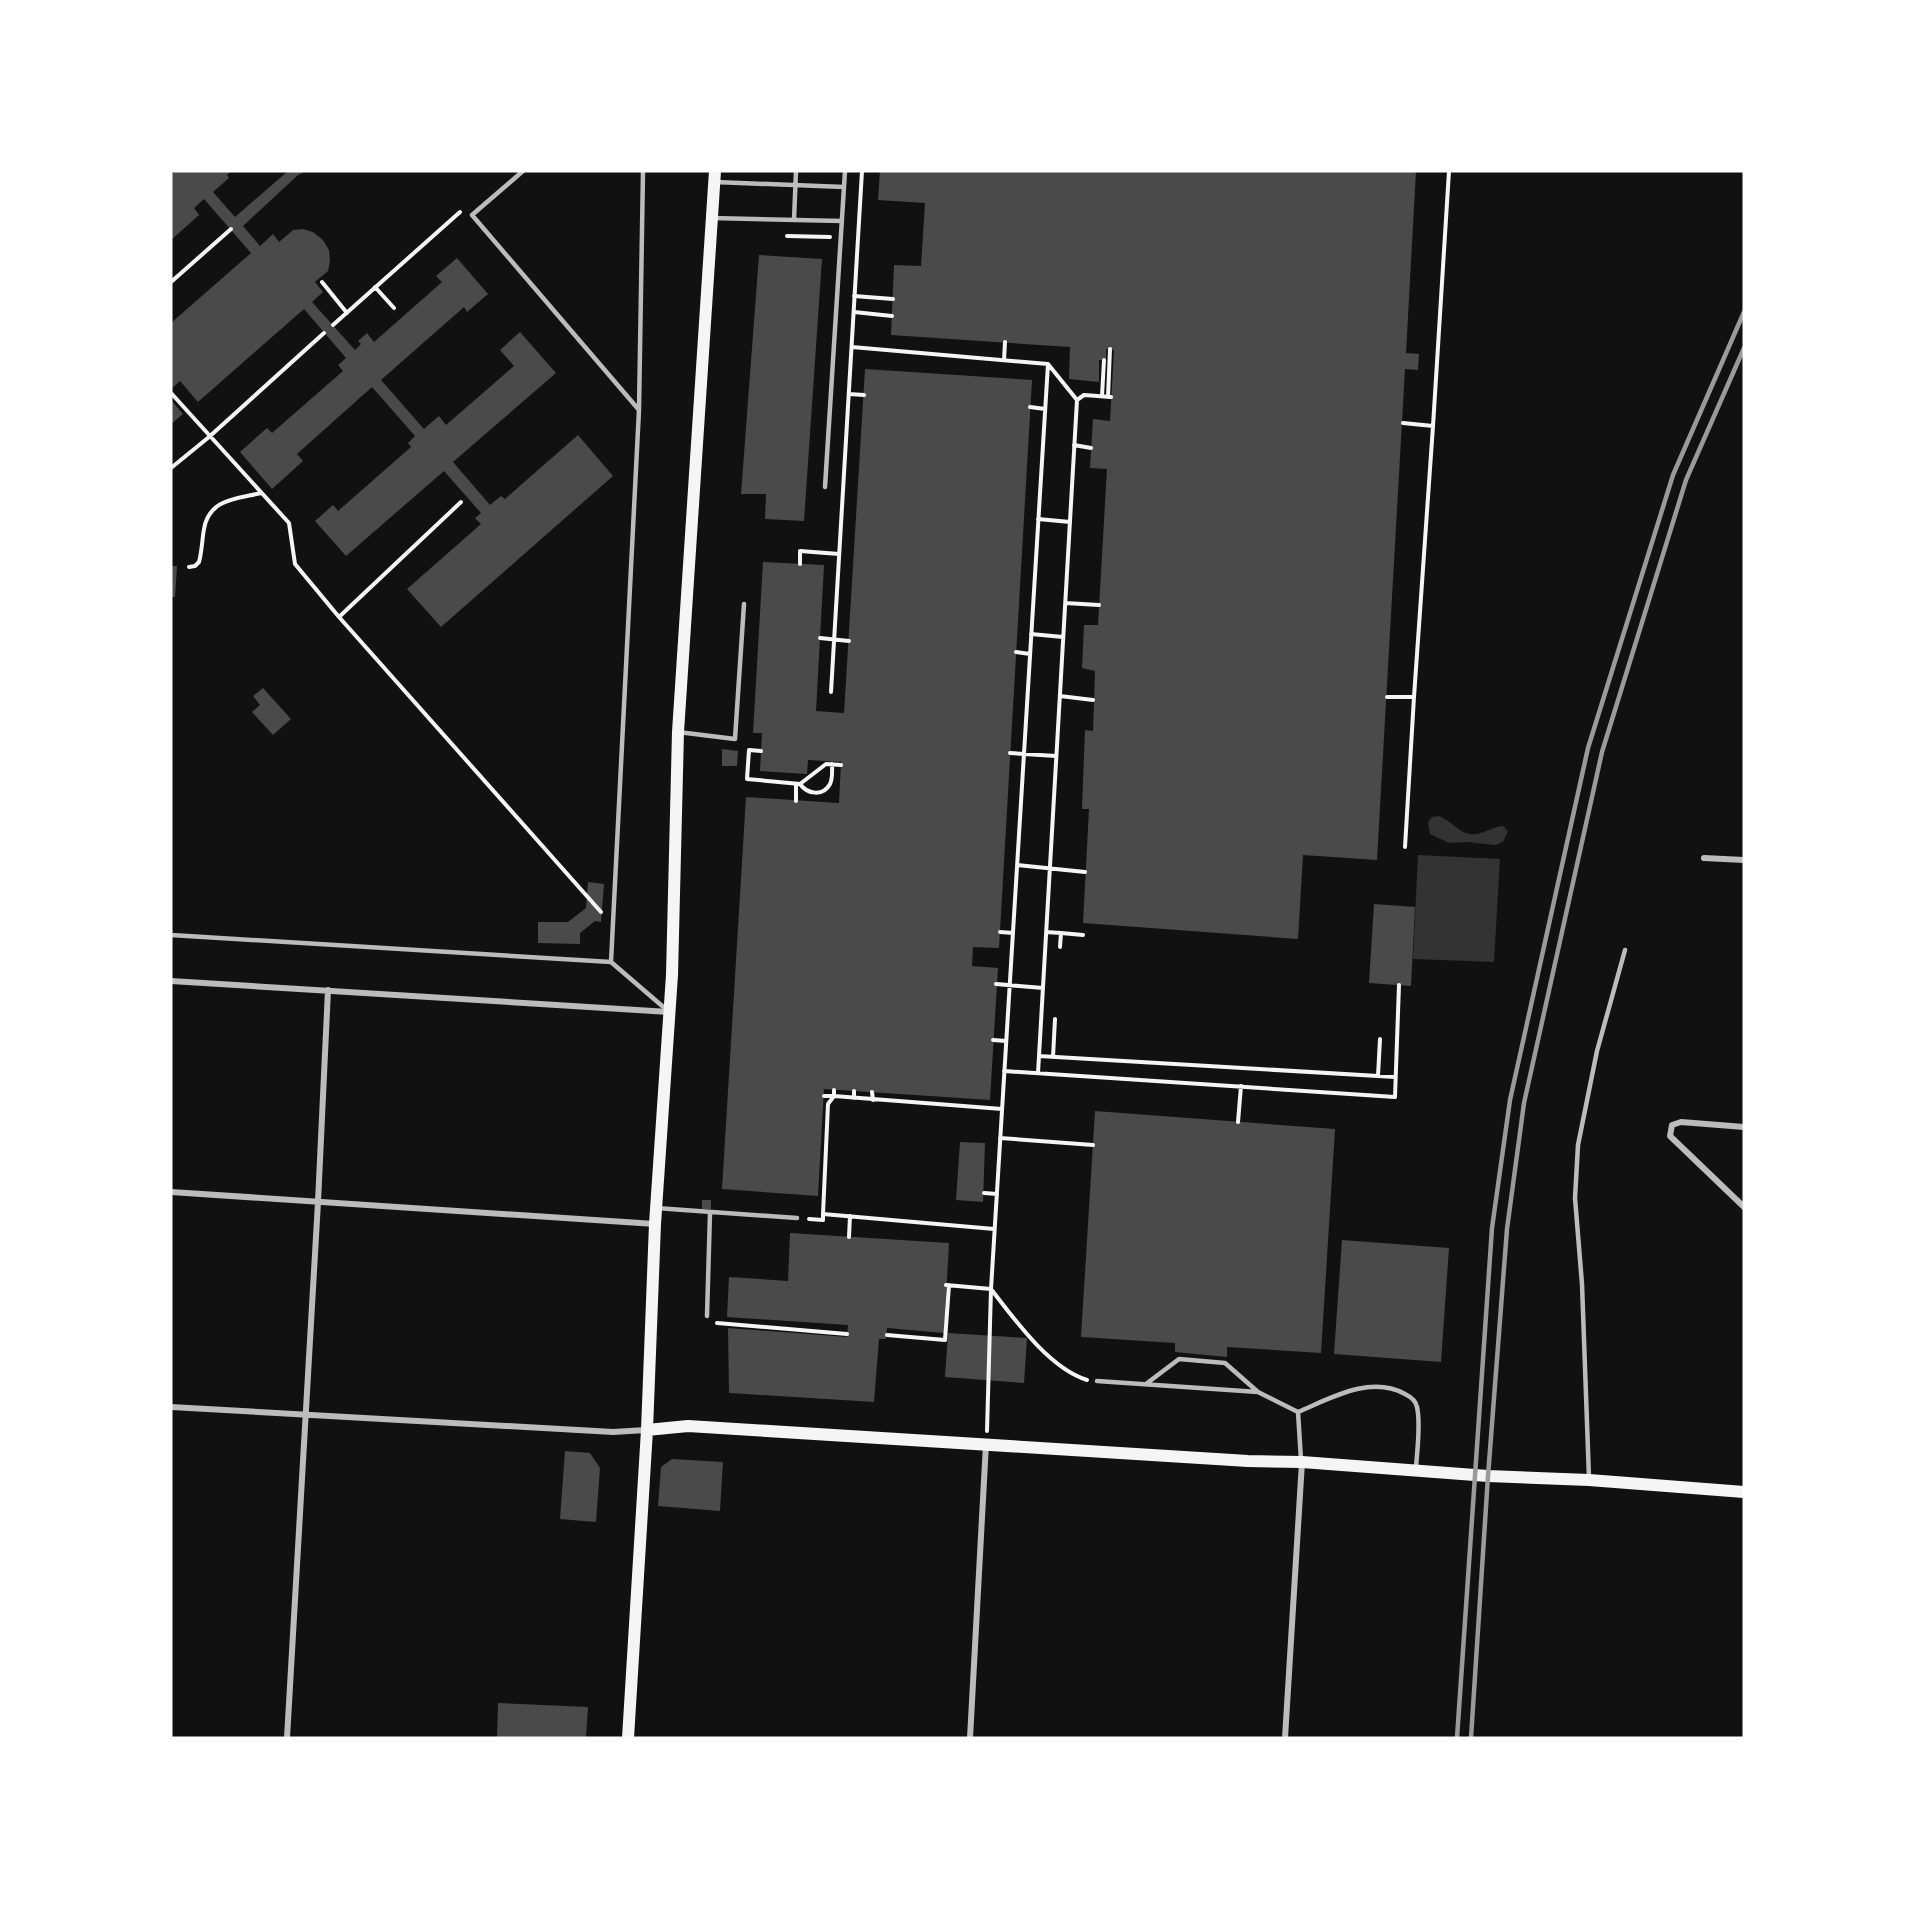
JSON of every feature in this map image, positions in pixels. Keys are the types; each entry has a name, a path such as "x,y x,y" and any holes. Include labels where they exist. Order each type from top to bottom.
{"main road":[{"path":"628,1738 647,1430 655,1224 670,1012 678,732 714,177"},
{"path":"647,1430 688,1426 1248,1461 1302,1462 1744,1492"}],"street":[{"path":"1704,858 1744,860"},
{"path":"171,981 670,1012"},
{"path":"287,1738 328,990"},
{"path":"1744,1127 1681,1122 1672,1125 1670,1136 1744,1207"},
{"path":"171,1192 655,1224"},
{"path":"171,1407 613,1432 647,1430"},
{"path":"970,1738 986,1444"},
{"path":"1285,1738 1302,1462"}],"lane":[{"path":"523,171 472,216 639,411"},
{"path":"611,962 639,411 643,171"},
{"path":"794,220 796,171"},
{"path":"825,487 845,171"},
{"path":"714,177 844,187"},
{"path":"712,218 842,221"},
{"path":"678,732 735,739 744,604"},
{"path":"171,935 611,962 670,1012"},
{"path":"1589,1480 1582,1284 1575,1198 1578,1145 1597,1051 1625,950"},
{"path":"656,1208 797,1218"},
{"path":"707,1316 710,1213"},
{"path":"1146,1384 1179,1359 1226,1363 1258,1392 1298,1412"},
{"path":"1097,1381 1258,1392"},
{"path":"1298,1412 1338,1394 1359,1388 1381,1387 1398,1390 1410,1396 1417,1404 1416,1471"},
{"path":"1298,1412 1302,1462"}],"path":[{"path":"831,692 862,171"},
{"path":"1405,847 1449,171"},
{"path":"333,325 460,212 472,216"},
{"path":"171,282 231,229"},
{"path":"787,236 858,239"},
{"path":"322,282 347,313"},
{"path":"375,287 394,308"},
{"path":"854,296 893,299"},
{"path":"854,312 892,316"},
{"path":"171,468 209,437 324,333"},
{"path":"1004,360 1005,342"},
{"path":"852,347 1048,364 1077,400 1038,1073"},
{"path":"1077,400 1084,394 1110,397 1110,350"},
{"path":"1102,396 1104,360"},
{"path":"986,1444 994,1229 1048,364"},
{"path":"171,393 289,523 295,564 339,617 613,925"},
{"path":"849,394 864,395"},
{"path":"1030,407 1045,409"},
{"path":"1403,423 1433,426"},
{"path":"1074,445 1091,448"},
{"path":"189,567 199,562 207,517 216,505 261,492"},
{"path":"339,617 461,502"},
{"path":"1038,519 1070,522"},
{"path":"800,564 800,551 839,554"},
{"path":"1065,603 1099,606"},
{"path":"1031,634 1063,637"},
{"path":"820,638 849,641"},
{"path":"1016,652 1030,654"},
{"path":"1060,696 1093,700"},
{"path":"1386,696 1414,698"},
{"path":"761,751 748,750 747,779 798,784 808,792 816,793 830,784 832,764"},
{"path":"1010,753 1056,756"},
{"path":"796,801 798,784 826,764 841,765"},
{"path":"1017,865 1085,872"},
{"path":"1000,932 1013,933"},
{"path":"1046,932 1083,935"},
{"path":"1060,946 1061,933"},
{"path":"996,984 1043,988"},
{"path":"1004,1071 1395,1097 1399,985"},
{"path":"1053,1057 1055,1019"},
{"path":"1378,1076 1380,1039"},
{"path":"993,1040 1006,1041"},
{"path":"1039,1056 1395,1077"},
{"path":"1238,1122 1241,1086"},
{"path":"797,1218 822,1220 828,1104 834,1096 834,1090"},
{"path":"854,1091 854,1098"},
{"path":"872,1092 873,1100"},
{"path":"824,1096 1002,1109"},
{"path":"1000,1138 1093,1145"},
{"path":"984,1193 997,1194"},
{"path":"823,1214 994,1229"},
{"path":"849,1236 850,1216"},
{"path":"887,1335 945,1340 948,1285 991,1289 1035,1342 1050,1356 1085,1380 1097,1381"},
{"path":"707,1316 707,1322 847,1334"}],"shaded area":[{"path":"1438,816 1469,834 1478,834 1503,826 1508,831 1503,842 1495,845 1449,843 1430,834 1428,822 1432,817"},
{"path":"1418,855 1500,859 1494,962 1413,959"}],"building":[{"path":"175,171 231,171 227,175 229,178 213,192 235,217 288,171 307,171 298,175 243,226 260,246 273,234 279,242 293,230 303,229 313,232 323,240 329,250 330,261 328,271 315,282 323,292 312,302 355,350 361,344 358,341 367,333 374,342 442,282 436,276 457,258 488,294 467,312 464,307 381,380 424,429 439,416 446,425 514,366 500,350 520,332 556,373 453,462 490,505 501,496 505,499 578,435 613,476 441,627 407,589 481,524 475,518 481,513 444,471 346,556 315,521 333,505 338,511 411,447 408,443 415,436 372,387 297,454 303,461 272,489 240,452 267,428 272,433 343,371 338,365 346,358 304,309 198,402 180,381 171,389 171,323 251,253 204,199 194,208 199,215 171,240 171,174"},
{"path":"880,171 1416,171 1406,353 1419,354 1418,370 1405,369 1377,860 1303,855 1298,939 1083,923 1089,809 1082,809 1085,730 1093,731 1095,671 1082,668 1084,625 1098,625 1107,469 1090,468 1093,419 1110,421 1114,350 1106,349 1106,360 1099,360 1099,382 1069,379 1070,347 891,335 894,265 921,266 925,203 878,200"},
{"path":"759,255 822,259 804,521 765,519 766,494 741,494"},
{"path":"865,369 1032,380 999,948 973,947 972,966 998,968 990,1100 824,1089 818,1196 722,1189 746,797 839,803 841,762 808,760 807,774 760,771 762,733 753,733 763,562 824,565 816,711 844,713"},
{"path":"171,400 183,414 171,424"},
{"path":"171,566 177,566 175,597 171,597"},
{"path":"263,688 291,719 273,735 252,712 260,705 253,696"},
{"path":"722,749 738,751 737,766 722,766"},
{"path":"588,882 604,884 601,922 595,921 580,933 580,944 538,943 538,922 568,922 586,908"},
{"path":"1374,904 1415,907 1411,986 1369,983"},
{"path":"1095,1111 1335,1129 1321,1353 1227,1347 1227,1357 1175,1352 1175,1343 1081,1337"},
{"path":"960,1142 985,1143 983,1202 956,1200"},
{"path":"702,1200 711,1200 711,1209 702,1209"},
{"path":"790,1233 949,1243 944,1333 887,1328 886,1339 879,1339 874,1402 729,1393 728,1328 847,1337 848,1325 727,1317 729,1277 788,1281"},
{"path":"1342,1240 1449,1248 1441,1362 1334,1354"},
{"path":"948,1333 1027,1338 1024,1383 945,1377"},
{"path":"565,1451 590,1453 600,1468 596,1522 560,1519"},
{"path":"672,1459 723,1462 720,1511 658,1506 661,1467"},
{"path":"498,1703 588,1707 586,1738 497,1738"}],"railway":[{"path":"1457,1738 1492,1228 1510,1100 1588,748 1673,475 1744,312"},
{"path":"1471,1738 1507,1229 1524,1103 1602,752 1686,480 1744,348"}]}
